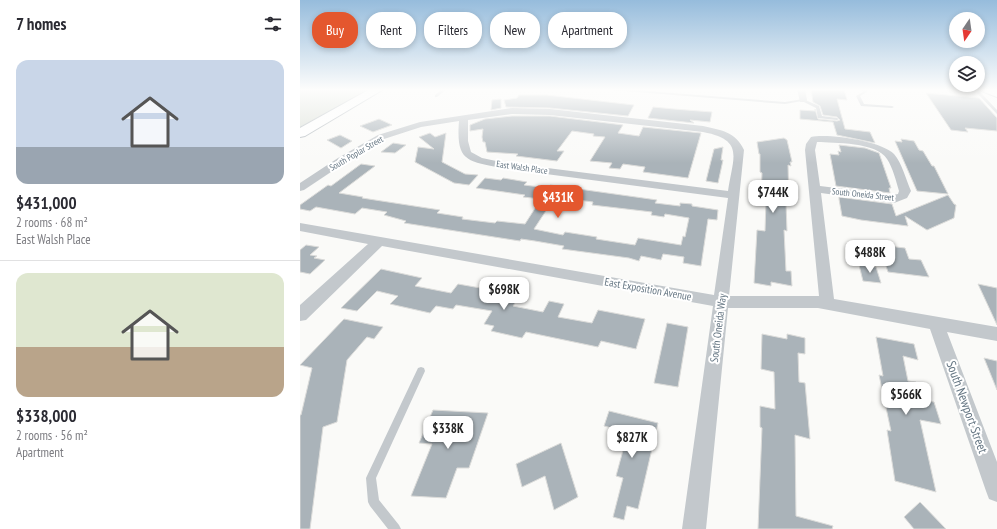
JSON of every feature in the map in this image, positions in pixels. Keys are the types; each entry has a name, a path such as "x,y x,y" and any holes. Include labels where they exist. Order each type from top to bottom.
{"main road":[{"path":"300,133 335,114"}],"street":[{"name":"South Poplar Street","path":"300,188 342,160 381,137 420,125 494,114"},
{"name":"South Poplar Street","path":"565,114 703,129 724,134"},
{"name":"East Walsh Place","path":"464,118 463,148 468,155 478,160 502,165 734,195"},
{"name":"South Oneida Way","path":"694,529 739,150 734,140 724,134"},
{"name":"South Oneida Street","path":"814,189 894,199 903,196 905,191 889,154 882,148 869,145 814,139 810,150 814,189 827,304"},
{"name":"East Exposition Avenue","path":"300,227 722,302 818,302 997,334"},
{"path":"300,315 379,242"},
{"name":"South Newport Street","path":"936,324 997,491"}],"lane":[{"path":"819,114 820,117 837,119"},
{"path":"395,529 374,502 371,478 421,371"}],"shaded area":[{"path":"300,114 325,114 300,127"}],"building":[{"path":"605,114 629,114 628,116"},
{"path":"650,114 712,114 710,122 690,120 694,123 648,118"},
{"path":"800,114 816,114 818,119 840,120 837,117 823,114 841,114 845,129 870,132 875,143 837,135 833,122 800,119"},
{"path":"940,114 993,114 997,118 997,131 965,128 968,132 951,130"},
{"path":"512,116 550,116 623,125 618,133 639,136 643,127 701,133 688,178 643,172 645,167 623,164 620,169 609,168 612,163 590,161 605,137 593,136 594,134 572,131 557,151 564,151 557,161 516,156 518,154 487,152 485,142 483,142 482,137 483,129 470,131 470,125 485,119"},
{"path":"379,119 392,125 373,132 360,126"},
{"path":"430,133 435,137 446,133 442,162 465,174 478,175 469,185 454,183 415,162 418,147 434,149 419,137"},
{"path":"340,135 352,141 341,148 327,140"},
{"path":"784,138 787,140 792,162 790,162 791,166 788,165 789,205 786,204 787,231 784,230 786,271 791,271 792,286 771,282 771,286 754,283 757,230 765,231 766,201 761,201 762,173 760,172 760,154 757,142"},
{"path":"901,139 914,141 919,150 923,151 932,166 934,166 948,194 917,191 895,141 902,142"},
{"path":"393,143 406,145 395,153 381,152"},
{"path":"839,145 865,148 879,153 891,188 889,188 890,193 836,186 830,154 839,155 838,151 841,152"},
{"path":"723,147 721,160 723,160 718,183 706,181 714,149"},
{"path":"361,164 375,166 339,193 440,210 437,213 463,217 462,219 495,223 497,221 525,224 541,199 523,197 525,195 476,188 485,178 501,180 503,178 527,182 524,185 548,188 550,185 657,200 655,203 680,206 680,203 692,204 692,206 718,210 717,220 708,219 701,266 683,263 684,257 663,254 661,260 641,256 639,261 629,258 562,249 564,246 535,241 521,239 520,241 404,223 406,221 384,215 387,212 362,208 355,214 316,207 310,211 300,209 300,205 328,185 331,186","holes":["555,197 593,202 592,205 652,212 651,215 664,217 665,214 689,218 685,237 683,236 681,245 638,238 635,245 596,239 597,237 565,232 563,235 534,229"]},
{"path":"948,195 956,205 954,218 927,230 905,216 908,226 842,216 839,199 839,197 892,204 896,216"},
{"path":"306,245 319,247 310,255 317,256 314,258 325,260 310,274 300,272 300,250"},
{"path":"879,245 905,248 909,259 921,260 929,277 888,272"},
{"path":"859,265 876,267 881,283 863,281"},
{"path":"381,269 422,278 415,286 451,293 458,284 520,295 513,306 543,312 549,301 564,304 558,317 592,323 598,310 645,319 636,349 601,341 598,347 526,332 522,338 491,331 494,326 484,324 492,311 456,305 453,309 436,306 430,313 390,304 398,296 377,291 357,311 341,308"},
{"path":"978,284 997,288 997,325"},
{"path":"344,319 383,327 374,339 367,337 347,360 337,422 323,427 310,529 300,529 300,415 312,368 300,365"},
{"path":"667,323 688,327 678,387 654,383"},
{"path":"762,334 787,339 787,334 805,338 805,354 798,353 799,382 805,383 810,439 795,435 796,516 833,526 832,529 758,529 762,428 760,427 760,406 775,409 774,372 761,369"},
{"path":"876,337 914,344 918,360 903,356 908,381 916,382 921,400 934,402 941,424 920,420 936,492 895,481 887,430 891,431 879,375 883,376"},
{"path":"984,358 997,361 997,390"},
{"path":"433,410 488,413 469,468 457,468 446,498 411,496 432,444 419,443"},
{"path":"609,411 658,423 638,509 627,506 624,520 613,517 623,478 616,476 628,432 604,426"},
{"path":"561,443 578,497 554,510 545,476 522,487 516,464"},
{"path":"920,502 946,529 914,529 904,517"}]}
